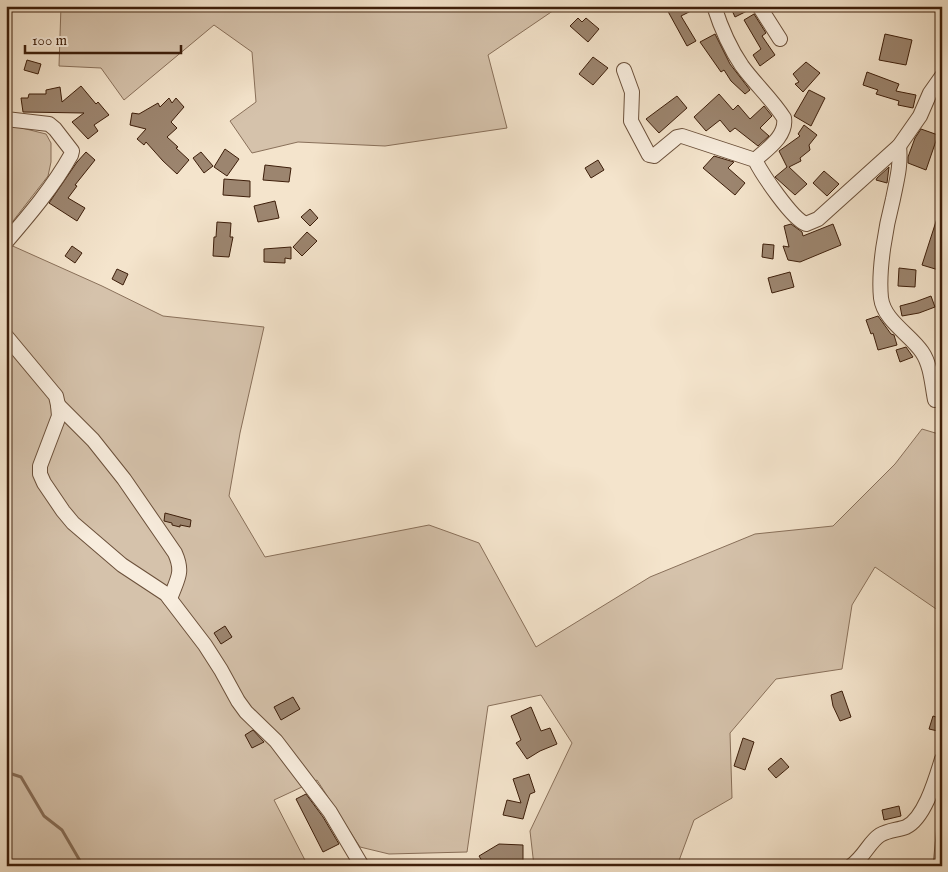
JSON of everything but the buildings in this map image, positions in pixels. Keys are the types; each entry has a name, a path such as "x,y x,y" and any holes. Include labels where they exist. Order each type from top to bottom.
{"street":[{"path":"714,6 723,33 731,49 784,118 784,129 780,135 755,160"},
{"path":"759,6 780,39"},
{"path":"624,70 632,92 631,121 649,155 654,156 677,137 682,136 755,160 760,170 794,216 806,224 818,219 899,146 920,116 930,93 942,76"},
{"path":"6,119 49,124 56,129 72,151 72,155 55,183 6,242"},
{"path":"899,146 900,170 886,234 882,262 881,299 892,319 922,352 927,364 935,400"},
{"path":"6,336 56,396 59,416 40,466 40,474 63,512 122,565 161,590 170,599 205,645 246,712 276,741 330,812 362,866"},
{"path":"58,406 93,440 124,479 175,553 180,566 180,572 170,599"},
{"path":"851,866 859,860 873,840 880,834 907,826 916,819 932,790 942,759"}],"shaded area":[{"path":"61,6 560,6 488,55 507,128 385,146 298,142 252,153 230,121 256,102 252,52 214,25 124,100 101,68 59,66"},
{"path":"6,124 46,134 51,143 51,162 48,176 6,230"},
{"path":"6,243 163,316 264,327 240,433 229,496 265,557 429,525 479,543 536,647 650,577 755,534 833,526 895,464 922,429 942,435 942,613 875,567 852,605 842,669 776,679 730,733 732,798 694,820 677,866 534,866 530,831 572,743 541,695 488,706 467,852 389,854 360,847 317,780 274,800 308,866 6,866"},
{"path":"942,806 942,866 909,866 933,865 938,816"}],"waterway":[{"path":"6,772 21,777 44,816 62,830 83,866"}]}
